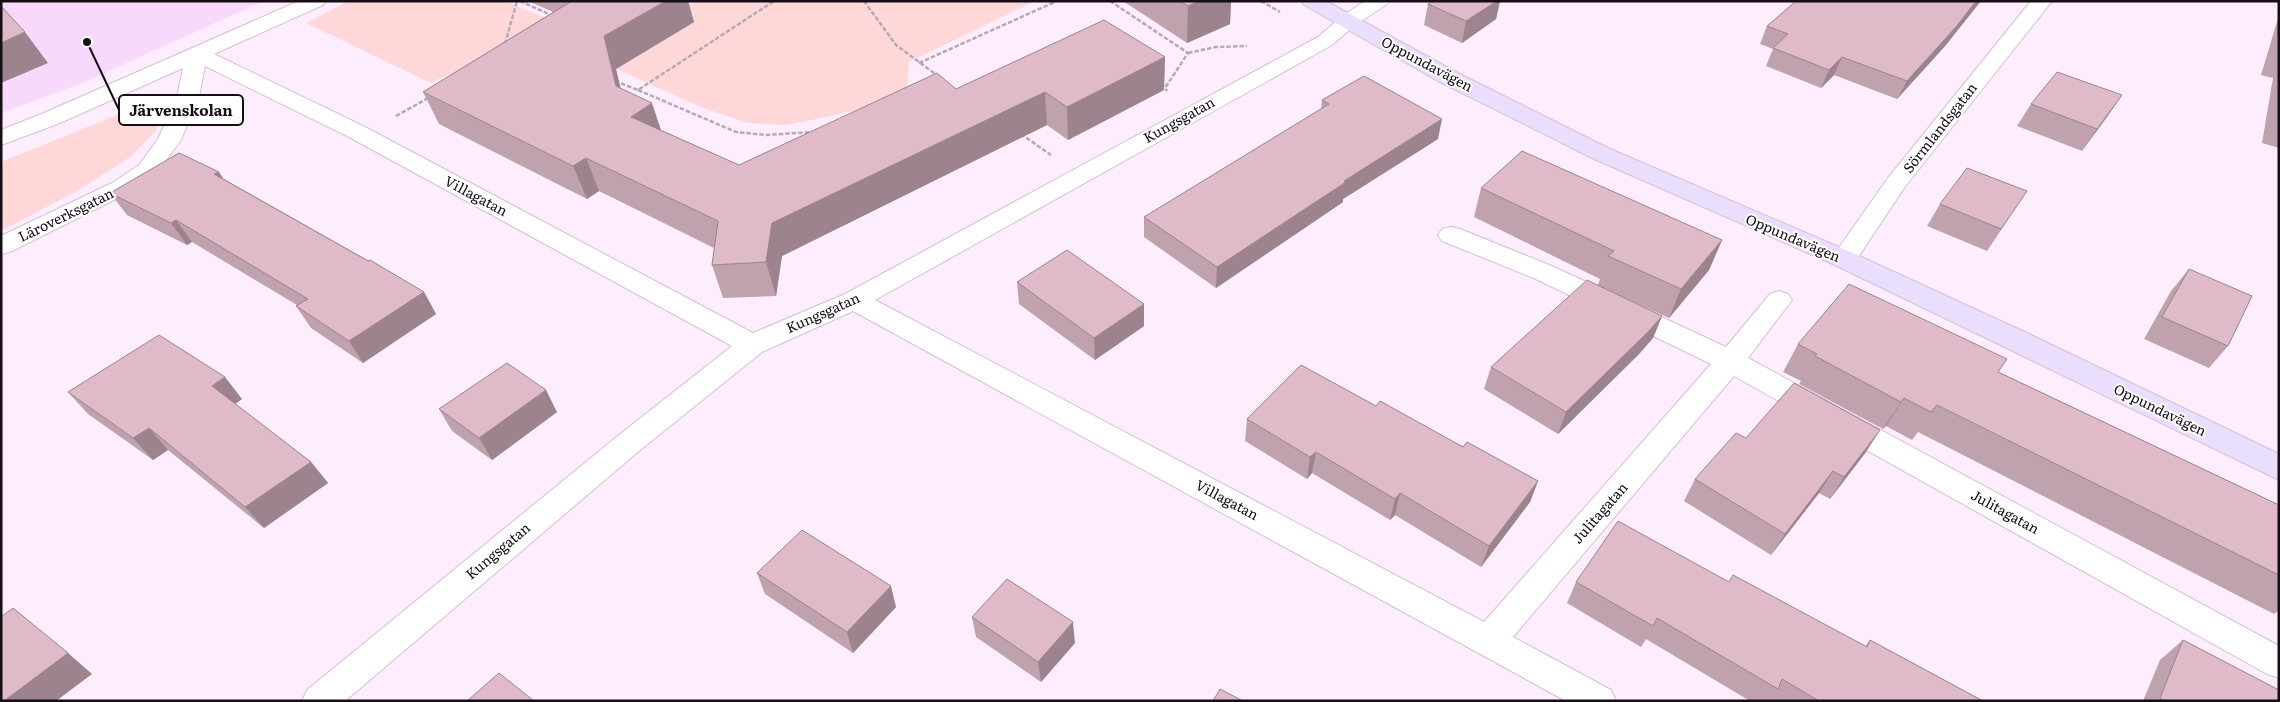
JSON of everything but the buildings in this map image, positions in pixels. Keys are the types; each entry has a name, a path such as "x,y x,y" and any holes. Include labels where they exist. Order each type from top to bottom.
{"main road":[{"name":"Oppundavägen","path":"1311,1 1446,76 1600,153 1844,259 2019,341 2279,468"}],"street":[{"path":"1,138 316,1"},
{"name":"Kungsgatan","path":"319,701 628,443 752,345 854,300 1325,41 1348,21 1379,1"},
{"name":"Sörmlandsgatan","path":"1844,259 1896,183 2042,1"},
{"name":"Villagatan","path":"197,54 363,135 752,345"},
{"name":"Läroverksgatan","path":"1,246 120,188 147,170 169,140 188,97 197,54"},
{"name":"Julitagatan","path":"1451,235 1545,273 1730,361 2279,664"},
{"name":"Villagatan","path":"854,300 1599,701"},
{"name":"Julitagatan","path":"1489,642 1730,361 1779,300"}],"path":[{"path":"505,47 518,1 553,16"},
{"path":"638,90 774,1"},
{"path":"864,1 896,45 939,77"},
{"path":"919,63 1057,1"},
{"path":"1110,1 1188,53 1166,88 1170,97 1194,112"},
{"path":"612,80 736,132 766,135 815,132"},
{"path":"363,135 432,96"},
{"path":"1017,131 1080,175"}],"shaded area":[{"path":"1,1 264,1 80,84 1,113"},
{"path":"349,1 505,1 596,39 491,60 471,66 431,83 306,23"},
{"path":"663,1 1035,1 909,62 907,88 861,109 785,125 748,123 698,106 608,65 694,14"},
{"path":"166,95 158,128 132,156 79,190 1,231 1,162"}],"place":[{"name":"Järvenskolan","path":"87,42"}]}
